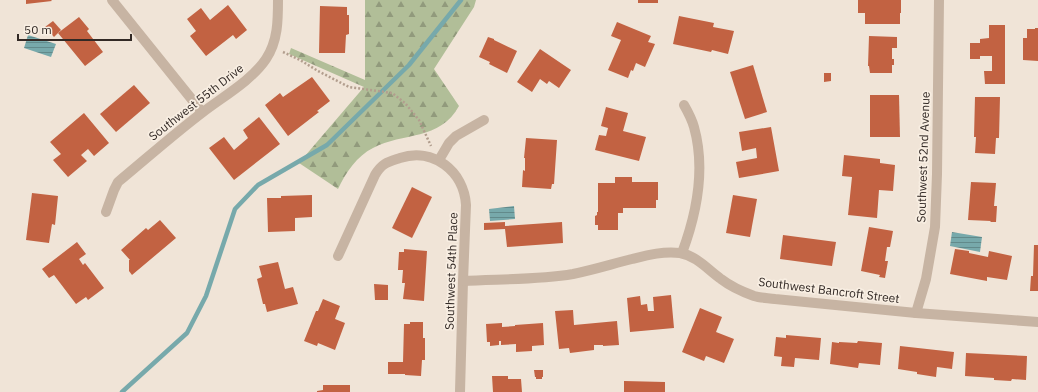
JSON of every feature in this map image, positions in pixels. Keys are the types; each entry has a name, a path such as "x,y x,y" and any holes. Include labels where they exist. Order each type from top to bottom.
{"street":[{"path":"112,0 202,112"},
{"name":"Southwest 55th Drive","path":"106,212 118,182 202,112 255,73 266,59 272,48 278,26 278,0"},
{"name":"Southwest 52nd Avenue","path":"916,313 926,279 935,227 938,174 939,0"},
{"path":"682,253 694,215 699,186 698,150 694,126 684,105"},
{"path":"439,160 456,136 484,120"},
{"name":"Southwest 54th Place","path":"338,256 375,174 385,163 404,156 418,155 428,156 439,160 450,169 457,177 466,194 460,392"},
{"name":"Southwest Bancroft Street","path":"463,281 556,276 587,271 656,253 668,252 682,253 692,257 722,280 755,296 916,313 1038,322"}],"path":[{"path":"272,48 300,60 349,87 392,93 405,103 419,120 439,160"}],"green space":[{"path":"365,0 476,0 474,7 434,69 459,106 451,117 442,125 431,130 385,143 367,151 352,165 338,189 299,163 364,87 289,54 291,48 365,80"}],"water":[{"path":"28,35 56,44 51,57 24,48"},
{"path":"514,206 515,219 490,221 489,209"},
{"path":"952,232 982,237 980,252 950,246"}],"building":[{"path":"26,0 51,0 52,1 26,4"},
{"path":"638,0 658,0 658,3 638,3"},
{"path":"858,0 901,0 900,24 865,24 865,13 858,13"},
{"path":"228,5 247,30 236,39 233,35 206,56 190,36 196,31 187,19 201,8 210,20"},
{"path":"320,6 347,7 347,15 349,15 349,34 346,35 345,53 319,53"},
{"path":"679,16 714,23 713,27 734,31 728,54 673,44"},
{"path":"79,17 89,29 87,31 103,52 85,66 58,33"},
{"path":"53,21 61,30 54,37 45,27"},
{"path":"617,22 651,36 648,42 655,44 645,67 636,63 628,78 608,70 621,40 611,36"},
{"path":"989,25 1005,25 1005,84 985,84 984,71 992,71 992,56 980,56 980,59 970,59 970,43 980,43 980,39 989,38"},
{"path":"1038,28 1038,61 1023,60 1023,38 1027,38 1027,29"},
{"path":"869,36 897,37 897,48 892,48 892,59 894,59 894,65 892,65 892,73 870,73 868,66"},
{"path":"488,37 517,51 507,73 479,57"},
{"path":"540,49 571,70 559,88 549,81 547,84 540,79 532,92 517,82"},
{"path":"753,65 767,112 745,119 730,72"},
{"path":"824,73 831,73 831,81 824,82"},
{"path":"312,77 330,101 317,111 319,112 288,136 265,105 280,93 283,97"},
{"path":"134,85 150,103 116,132 100,114"},
{"path":"870,95 899,95 900,137 870,137"},
{"path":"975,97 1000,97 999,138 996,138 995,154 975,153"},
{"path":"606,107 628,113 623,131 646,137 639,161 595,150 599,135 606,136 608,128 601,126"},
{"path":"84,113 109,143 94,156 88,149 81,155 87,161 68,177 53,160 61,154 50,142"},
{"path":"259,117 280,144 234,180 209,148 224,137 234,150 248,138 243,130"},
{"path":"771,127 779,171 739,178 736,162 757,158 756,148 742,151 739,132"},
{"path":"526,138 557,140 554,184 552,184 551,189 522,187 523,170 525,171 524,158"},
{"path":"844,155 880,159 880,163 895,165 893,191 879,190 877,218 848,215 852,177 842,176"},
{"path":"615,177 632,177 632,182 658,182 658,200 656,200 656,208 623,208 623,213 618,213 618,230 598,230 598,225 595,225 595,216 598,212 598,183 615,183"},
{"path":"971,182 996,183 994,206 997,206 996,222 968,220"},
{"path":"412,187 432,197 412,238 392,228"},
{"path":"32,193 58,196 55,225 52,224 49,243 26,240"},
{"path":"312,195 312,217 295,218 295,231 268,232 267,198"},
{"path":"733,195 757,199 750,237 726,233"},
{"path":"160,220 176,238 132,275 129,271 130,260 121,250 146,228 148,230"},
{"path":"505,222 505,226 562,222 563,243 507,247 505,229 484,230 484,223"},
{"path":"869,227 893,231 890,247 887,247 885,261 888,261 885,278 879,277 880,275 861,271"},
{"path":"783,235 836,242 832,266 780,259"},
{"path":"77,242 86,254 79,259 83,265 85,263 104,288 88,300 86,297 76,304 54,275 49,278 42,269"},
{"path":"1034,245 1038,245 1038,291 1030,291 1031,276 1033,276"},
{"path":"404,249 427,251 424,301 403,299 405,283 402,283 403,270 398,270 399,252 404,252"},
{"path":"955,249 969,251 969,253 988,257 989,251 1012,256 1007,280 987,277 987,281 950,274"},
{"path":"278,262 285,289 293,287 298,304 267,312 265,304 263,304 257,279 262,277 259,266"},
{"path":"374,284 388,285 388,300 375,300"},
{"path":"671,295 674,328 630,332 627,298 640,296 641,305 647,304 648,311 654,311 653,297"},
{"path":"323,299 340,306 335,319 345,323 335,350 318,343 317,346 304,341 316,311 318,311"},
{"path":"700,308 722,317 716,332 734,339 724,363 706,356 704,361 682,352"},
{"path":"573,310 574,325 617,321 619,345 594,345 594,350 570,353 569,348 559,349 555,311"},
{"path":"410,322 423,322 425,360 422,360 421,376 388,374 388,362 403,362 404,324 410,324"},
{"path":"502,323 502,327 543,323 544,345 532,346 532,351 516,352 516,344 501,345 501,341 499,341 499,345 490,346 490,342 487,342 486,324"},
{"path":"786,335 821,338 819,360 795,358 794,367 781,366 782,357 774,356 776,337 786,338"},
{"path":"858,341 882,343 880,365 859,363 858,368 830,364 832,342 857,343"},
{"path":"900,346 954,352 952,369 937,367 936,377 898,369"},
{"path":"966,353 1027,356 1026,380 994,380 994,378 965,376"},
{"path":"534,370 543,370 542,379 536,379"},
{"path":"492,376 508,376 508,379 521,379 522,392 493,392"},
{"path":"624,381 665,382 665,392 624,392"},
{"path":"323,385 350,385 350,392 317,392 323,390"}],"waterway":[{"path":"122,392 187,333 206,296 235,209 258,185 327,145 409,65 461,0"}]}
